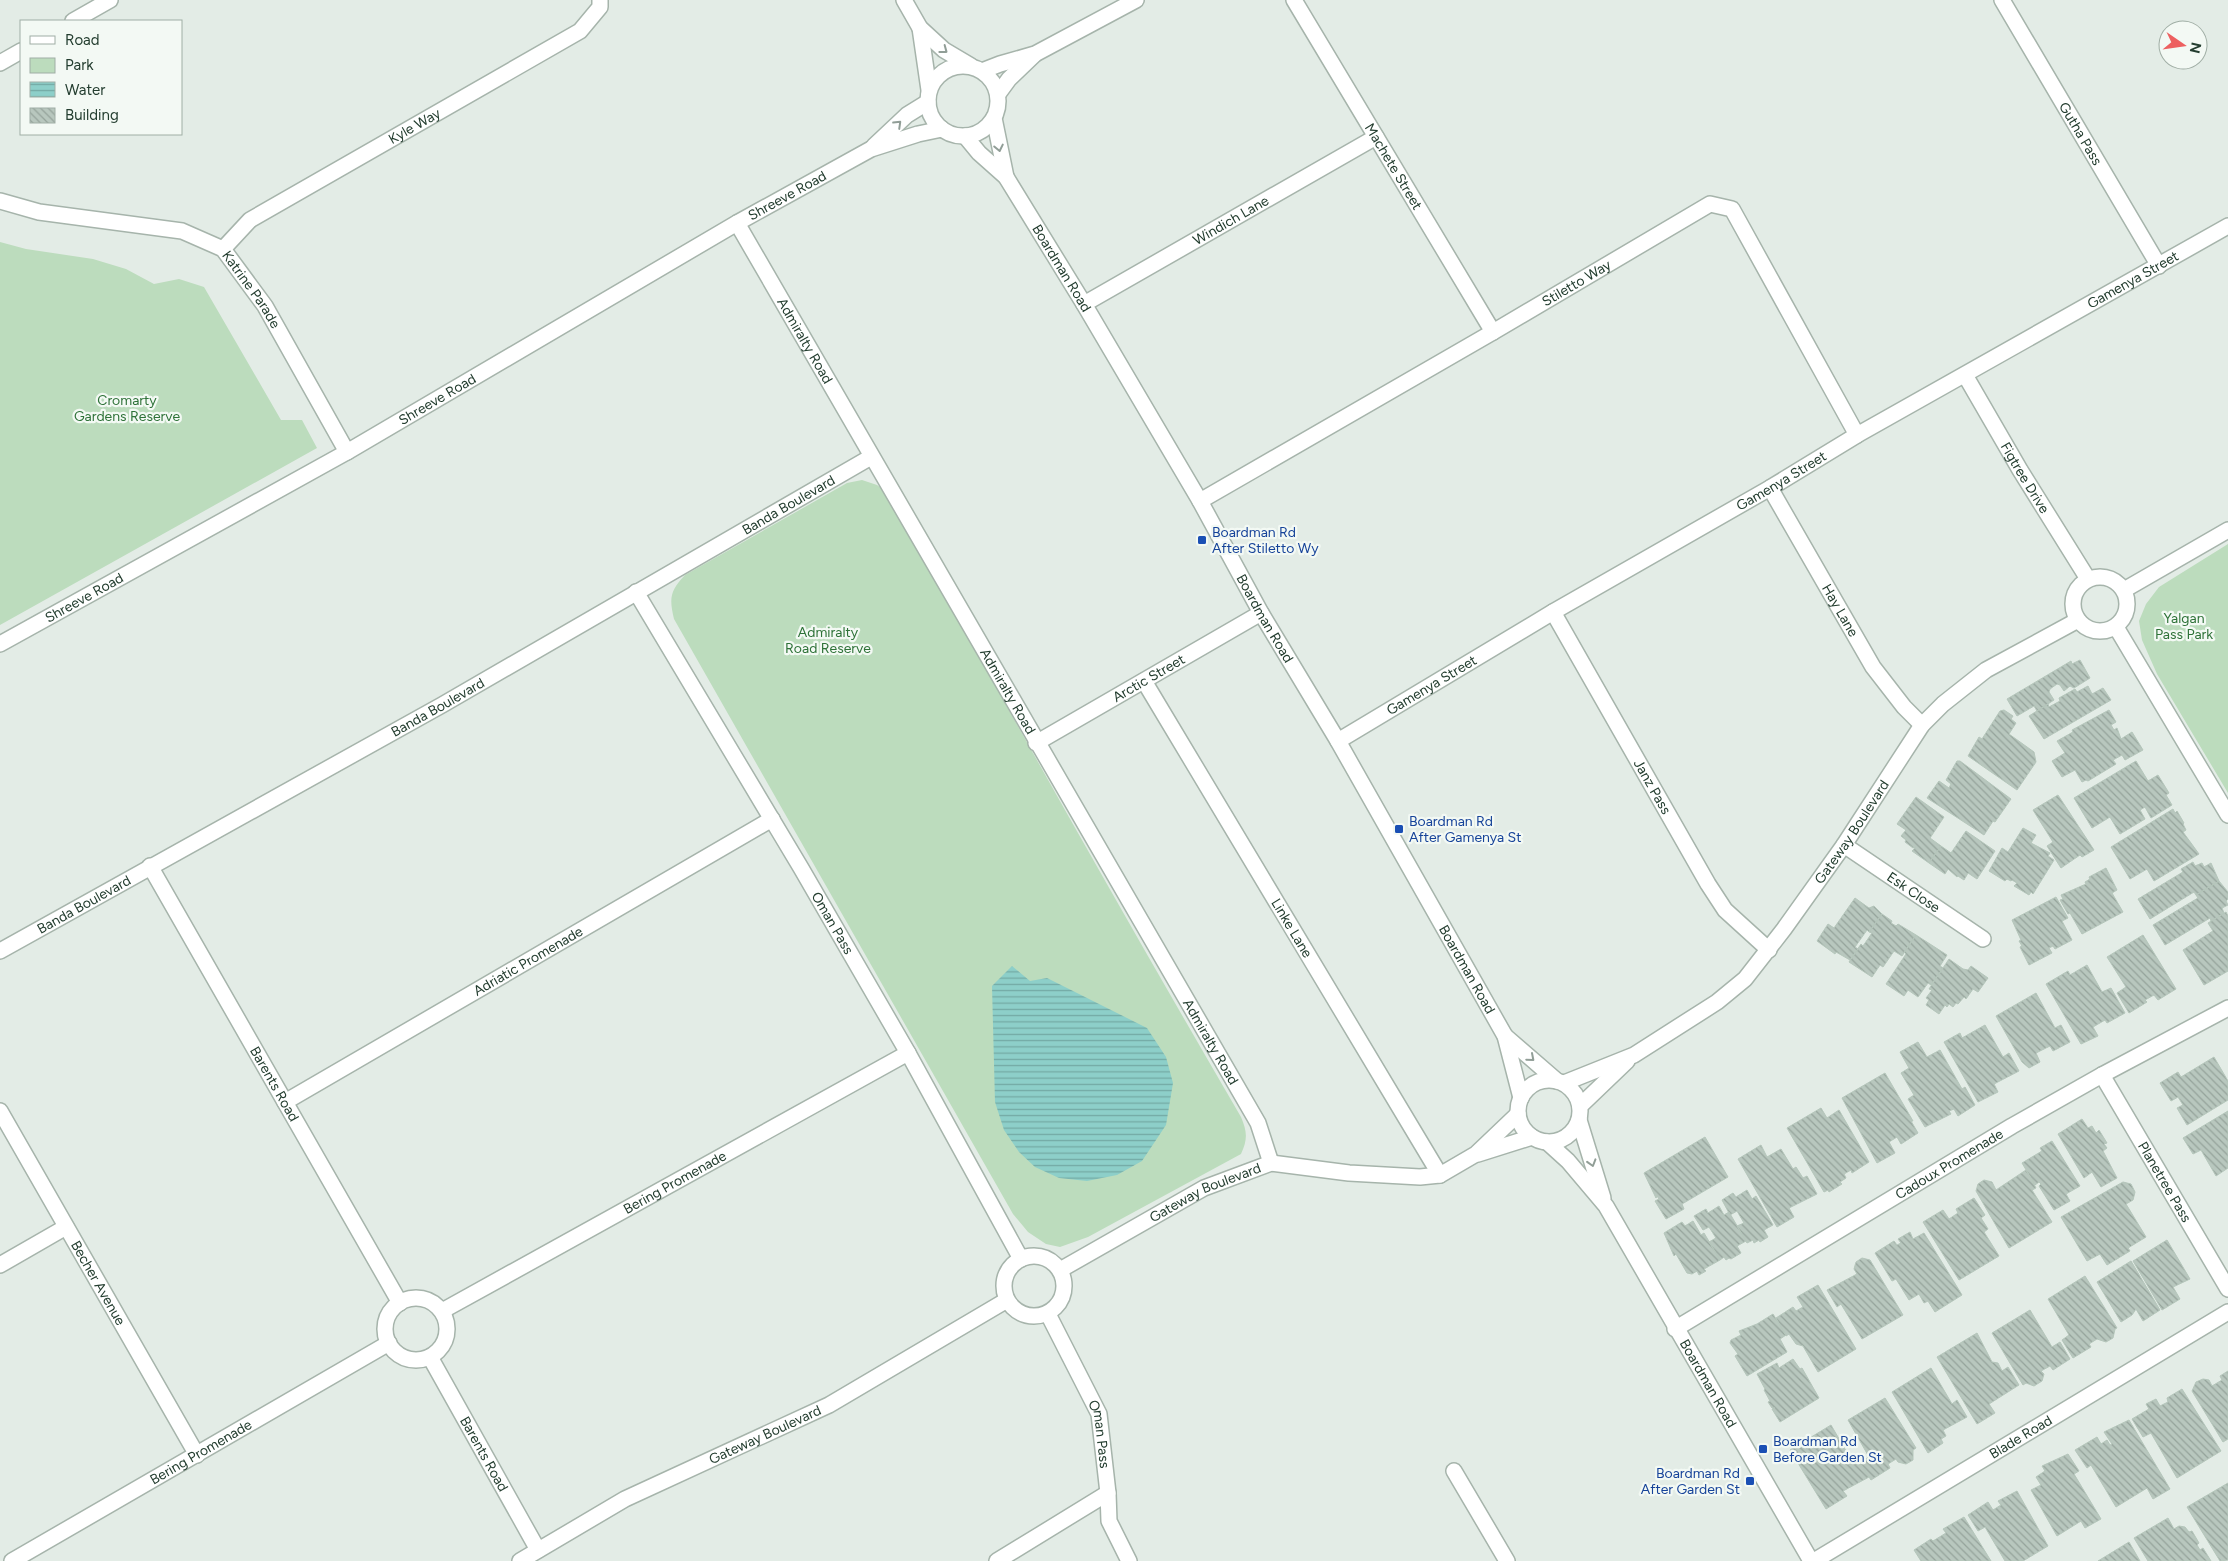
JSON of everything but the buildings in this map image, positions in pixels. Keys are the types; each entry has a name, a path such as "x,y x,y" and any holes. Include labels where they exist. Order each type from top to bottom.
{"street":[{"path":"75,20 110,0"},
{"name":"Kyle Way","path":"224,249 250,220 580,31 600,7 600,0"},
{"path":"904,0 920,28 944,50 990,77 998,94"},
{"path":"929,96 934,80 950,68 977,69 1035,54 1136,0"},
{"name":"Machete Street","path":"1294,0 1493,332"},
{"name":"Gutha Pass","path":"2002,0 2159,266"},
{"path":"920,28 930,112 935,122 949,134 965,136 977,133 987,127 994,118"},
{"path":"0,63 20,52"},
{"path":"998,94 1009,78 1035,54"},
{"name":"Boardman Road","path":"998,94 994,118 1006,177"},
{"name":"Shreeve Road","path":"872,149 929,96"},
{"name":"Shreeve Road","path":"0,644 347,452 737,224 872,149 918,134 942,129"},
{"name":"Boardman Road","path":"965,136 979,153 1006,177 1084,304 1200,502 1261,613 1338,741 1505,1036 1521,1098 1518,1114 1525,1131 1568,1161 1606,1206 1676,1330 1812,1561"},
{"name":"Windich Lane","path":"1084,304 1376,136"},
{"name":"Katrine Parade","path":"0,201 39,212 182,231 224,249 265,306 347,452"},
{"name":"Stiletto Way","path":"1200,502 1710,204 1732,210 1857,435"},
{"name":"Admiralty Road","path":"737,224 1036,743 1258,1123 1271,1163"},
{"name":"Gamenya Street","path":"1338,741 1553,612 1770,488 1857,435 2228,226"},
{"name":"Figtree Drive","path":"1965,374 2020,470 2088,579"},
{"name":"Banda Boulevard","path":"0,951 442,705 871,457"},
{"name":"Hay Lane","path":"1770,488 1873,667 1904,708 1922,724"},
{"path":"2124,590 2228,530"},
{"path":"2104,577 2118,583 2124,590 2128,606 2122,621 2116,627 2100,632 2091,630 2078,620 2073,612 2072,602 2075,593 2080,585 2088,579 2104,577"},
{"name":"Oman Pass","path":"636,592 772,818 908,1053 1021,1259"},
{"name":"Janz Pass","path":"1553,612 1631,752 1725,910 1769,950"},
{"name":"Arctic Street","path":"1036,743 1261,613"},
{"name":"Gateway Boulevard","path":"1560,1082 1634,1055 1717,1002 1745,978 1769,950 1844,845 1922,724 1956,693 1986,670 2078,620"},
{"path":"2116,627 2228,815"},
{"name":"Linke Lane","path":"1144,681 1440,1175"},
{"name":"Adriatic Promenade","path":"285,1102 772,818"},
{"name":"Esk Close","path":"1844,845 1983,939"},
{"name":"Barents Road","path":"150,866 400,1303"},
{"name":"Cadoux Promenade","path":"1676,1330 2012,1126 2102,1075 2228,1008"},
{"name":"Boardman Road","path":"1505,1036 1560,1082 1572,1089 1606,1206"},
{"name":"Bering Promenade","path":"442,1311 908,1053"},
{"name":"Gateway Boulevard","path":"1579,1113 1634,1055"},
{"name":"Planetree Pass","path":"2102,1075 2228,1288"},
{"path":"1521,1098 1527,1089 1536,1083 1560,1082"},
{"name":"Becher Avenue","path":"0,1111 197,1455"},
{"path":"1540,1140 1555,1142 1570,1134 1579,1113"},
{"name":"Gateway Boulevard","path":"1060,1270 1204,1188 1271,1163 1349,1173 1420,1177 1440,1175 1476,1154 1518,1114"},
{"name":"Gateway Boulevard","path":"1476,1154 1540,1140"},
{"path":"0,1265 66,1227"},
{"path":"1038,1256 1048,1259 1060,1270 1064,1286 1058,1305 1048,1314 1029,1316 1016,1310 1007,1300 1004,1286 1009,1269 1021,1259 1038,1256"},
{"path":"414,1298 422,1298 437,1305 442,1311 446,1319 446,1337 443,1345 430,1357 423,1360 407,1358 399,1355 389,1343 386,1326 393,1309 400,1303 414,1298"},
{"name":"Gateway Boulevard","path":"520,1561 625,1499 829,1405 1007,1300"},
{"name":"Blade Road","path":"1812,1561 2228,1312"},
{"name":"Oman Pass","path":"1048,1314 1099,1414 1108,1492 1109,1521 1129,1561"},
{"name":"Bering Promenade","path":"12,1561 389,1343"},
{"name":"Barents Road","path":"430,1357 538,1550"},
{"path":"1454,1471 1507,1561"},
{"path":"997,1561 1108,1492"}],"green space":[{"name":"Cromarty Gardens Reserve","path":"0,242 26,249 93,259 126,269 154,284 179,279 204,287 281,420 302,420 317,448 0,625"},
{"name":"Admiralty Road Reserve","path":"862,480 877,485 889,494 1063,807 1245,1127 1246,1139 1241,1154 1088,1237 1060,1247 1046,1244 1028,1232 1013,1214 674,619 672,595 676,586 685,575 847,483"},
{"name":"Yalgan Pass Park","path":"2228,544 2228,793 2157,674 2142,640 2139,621 2146,604 2159,587"}],"water":[{"path":"1012,966 1030,981 1047,978 1147,1028 1166,1057 1173,1083 1166,1125 1142,1161 1117,1175 1087,1181 1059,1178 1035,1167 1019,1152 1004,1130 995,1102 992,986"}],"place":[{"name":"Boardman Rd After Stiletto Wy","path":"1202,540"},
{"name":"Boardman Rd After Gamenya St","path":"1399,829"},
{"name":"Boardman Rd Before Garden St","path":"1763,1449"},
{"name":"Boardman Rd After Garden St","path":"1750,1481"}]}
